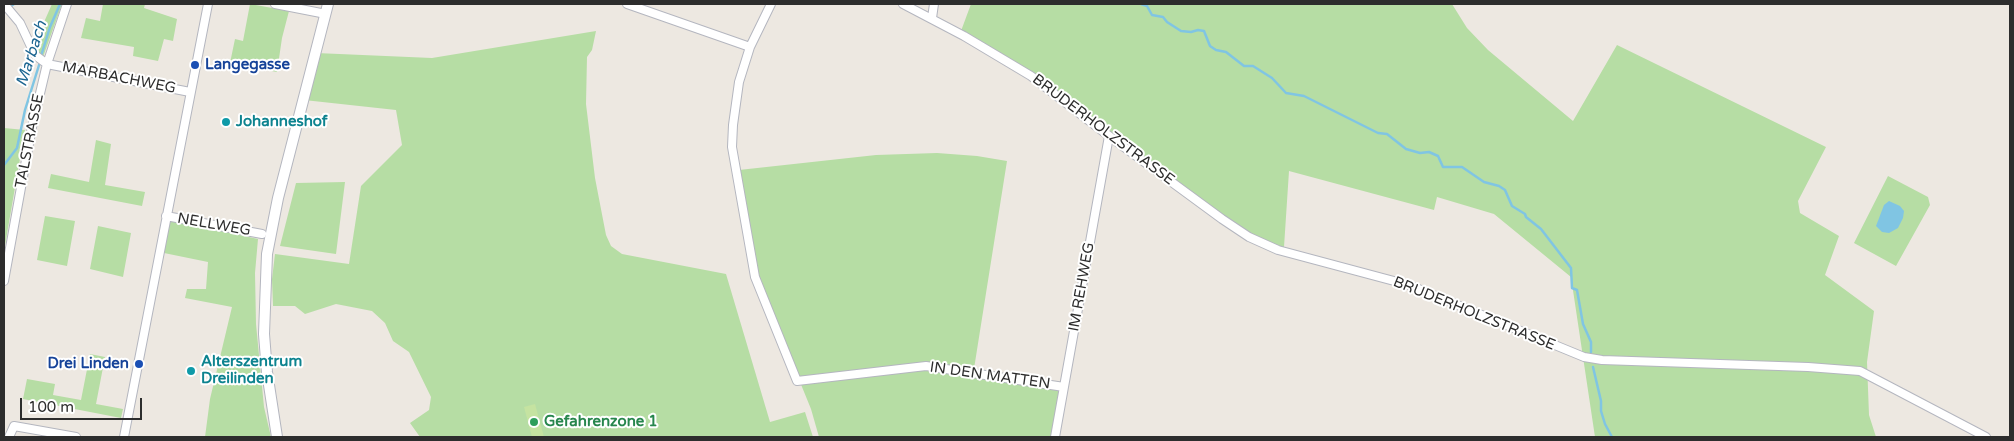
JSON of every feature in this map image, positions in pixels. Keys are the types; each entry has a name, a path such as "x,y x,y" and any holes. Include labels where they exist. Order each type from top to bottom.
{"main road":[{"path":"277,437 267,372 264,334 267,254 278,198 327,9"}],"street":[{"name":"TALSTRASSE","path":"4,281 32,127 47,64 67,4"},
{"path":"124,437 208,4"},
{"path":"275,4 327,9"},
{"path":"627,4 750,47 770,4"},
{"name":"BRUDERHOLZSTRASSE","path":"903,4 932,18 1032,76 1109,136 1222,219 1249,237 1278,250 1409,285 1584,357 1602,360 1808,367 1860,371 1986,437"},
{"path":"932,18 934,4"},
{"path":"5,5 15,17 37,57 47,64"},
{"name":"IN DEN MATTEN","path":"750,47 739,82 732,125 732,147 755,278 797,381 926,366 1064,386"},
{"name":"MARBACHWEG","path":"47,64 190,92"},
{"name":"IM REHWEG","path":"1055,437 1109,136"},
{"name":"NELLWEG","path":"166,216 262,234"},
{"path":"9,437 14,426 76,437"}],"green space":[{"path":"52,4 62,4 43,57 33,47"},
{"path":"103,4 145,4 144,8 177,19 173,41 164,39 158,61 133,56 134,47 81,38 86,18 100,21"},
{"path":"250,4 289,11 282,38 277,72 230,63 235,39 243,41"},
{"path":"971,4 1452,4 1467,28 1488,50 1573,121 1617,45 1826,147 1798,201 1800,213 1839,236 1825,275 1874,311 1867,362 1869,415 1876,437 1595,437 1571,277 1494,214 1437,197 1434,210 1289,171 1284,247 1266,242 1236,226 1125,144 1042,79 961,31"},
{"path":"596,31 592,50 587,57 586,104 595,178 606,235 611,246 622,254 726,274 770,422 805,412 813,437 420,437 410,423 429,410 431,397 409,352 393,341 385,323 372,311 336,304 305,314 295,306 273,306 272,279 275,254 349,264 361,186 402,145 396,110 304,100 316,53 432,58"},
{"path":"4,128 25,130 4,251"},
{"path":"96,140 111,144 105,185 145,192 142,206 48,188 51,174 89,182"},
{"path":"937,153 977,156 1007,161 973,375 1060,388 1051,437 819,437 811,409 758,279 739,170 876,155"},
{"path":"1888,176 1928,197 1930,205 1896,266 1854,243"},
{"path":"345,182 336,254 280,246 296,183"},
{"path":"45,216 75,221 67,266 37,260"},
{"path":"170,220 258,239 255,273 256,324 264,407 271,437 205,437 210,399 232,307 185,298 187,289 206,289 208,262 164,253"},
{"path":"98,226 131,233 123,277 90,269"},
{"path":"90,354 105,357 96,404 123,409 121,418 23,399 27,379 55,384 53,395 81,400"},
{"name":"Gefahrenzone 1","path":"535,404 544,437 532,437 524,407"}],"water":[{"path":"1889,201 1900,206 1904,211 1898,228 1889,233 1882,232 1876,226 1884,205"}],"waterway":[{"path":"4,11 14,4"},
{"name":"Marbach","path":"41,56 60,4"},
{"path":"1141,4 1147,6 1152,15 1163,17 1181,31 1204,31 1210,46 1216,50 1226,52 1244,66 1253,66 1272,78 1286,93 1304,96 1378,133 1387,134 1406,149 1420,153 1429,152 1438,156 1443,167 1462,167 1484,182 1499,186 1505,190 1512,206 1525,214 1526,217 1541,229 1571,268 1572,288 1577,290 1583,324 1591,342 1591,352"},
{"name":"Marbach","path":"4,165 17,148 25,110 40,62"},
{"path":"1593,367 1601,401 1601,411 1612,437"}],"place":[{"name":"Langegasse","path":"195,65"},
{"name":"Johanneshof","path":"226,122"},
{"name":"Drei Linden","path":"139,364"},
{"name":"Alterszentrum Dreilinden","path":"191,371"},
{"name":"Gefahrenzone 1","path":"534,422"}]}
